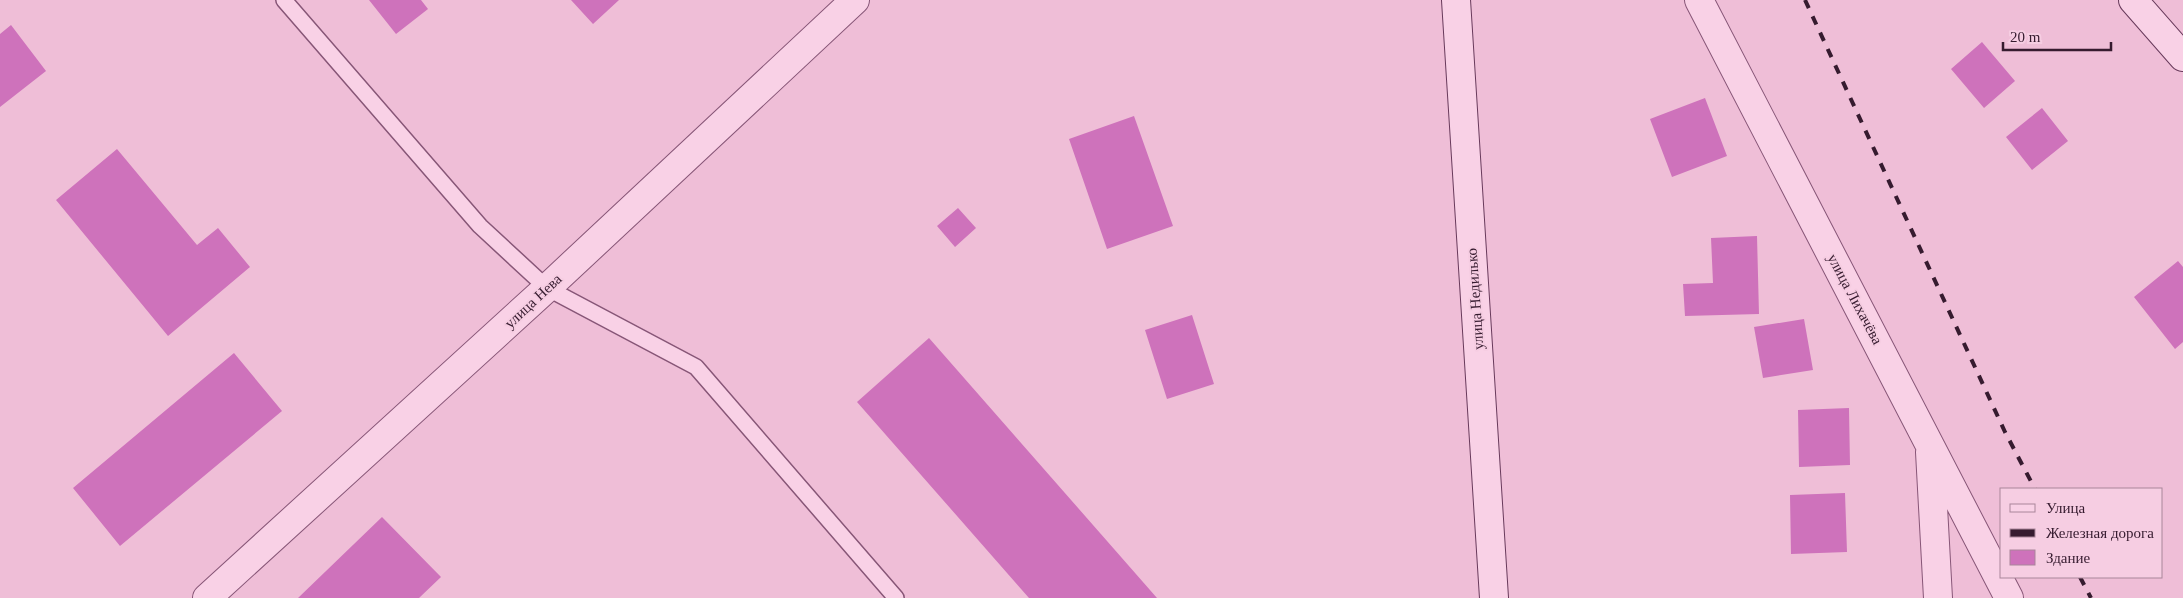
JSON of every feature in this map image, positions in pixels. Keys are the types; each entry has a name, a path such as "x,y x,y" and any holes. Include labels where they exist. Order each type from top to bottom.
{"street":[{"name":"улица Нева","path":"207,598 547,288 855,0"},
{"name":"улица Недилько","path":"1456,0 1494,598"},
{"name":"улица Лихачёва","path":"1699,0 2009,598"},
{"path":"2133,0 2183,57"},
{"path":"1929,441 1938,598"}],"lane":[{"path":"284,0 480,226 547,288 696,367 896,598"}],"building":[{"path":"369,0 421,0 428,9 396,34"},
{"path":"571,0 619,0 593,24"},
{"path":"11,25 46,71 0,107 0,34"},
{"path":"1982,42 2015,81 1984,108 1951,69"},
{"path":"1705,98 1727,156 1672,177 1650,119"},
{"path":"2042,108 2068,141 2032,170 2006,137"},
{"path":"1134,116 1173,226 1107,249 1069,139"},
{"path":"117,149 197,245 218,228 250,267 168,336 56,200"},
{"path":"958,208 976,228 955,247 937,226"},
{"path":"1757,236 1759,314 1685,316 1683,284 1713,283 1711,238"},
{"path":"2178,261 2183,267 2183,342 2175,349 2134,297"},
{"path":"1192,315 1214,384 1167,399 1145,330"},
{"path":"1804,319 1813,370 1763,378 1754,327"},
{"path":"929,338 1157,598 1029,598 857,402"},
{"path":"234,353 282,411 120,546 73,488"},
{"path":"1849,408 1850,465 1799,467 1798,410"},
{"path":"1845,493 1847,552 1791,554 1790,495"},
{"path":"382,517 441,577 419,598 298,598"}],"railway":[{"path":"1805,0 2005,432 2034,488"},
{"path":"2081,578 2091,598"}]}
